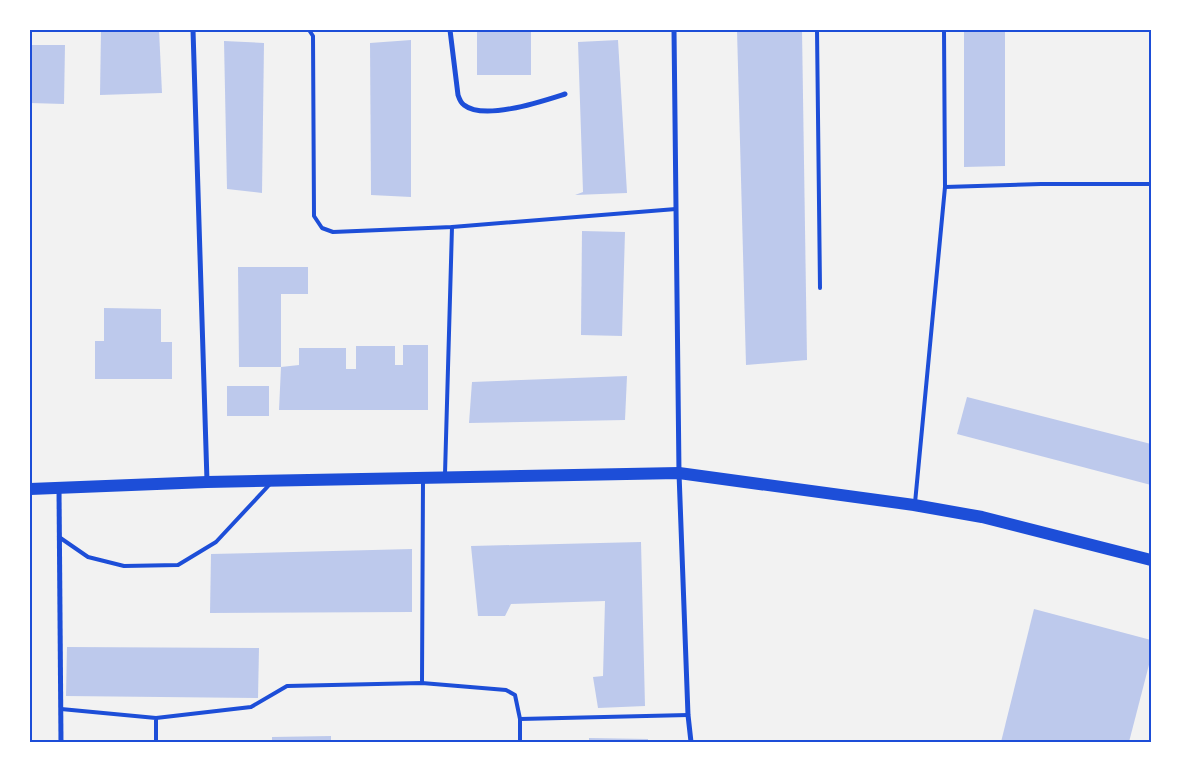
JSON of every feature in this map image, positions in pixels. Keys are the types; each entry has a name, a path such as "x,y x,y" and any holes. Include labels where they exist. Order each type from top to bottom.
{"main road":[{"path":"30,488 445,476 679,473 914,505 982,517 1151,560"}],"street":[{"path":"193,30 207,482"},
{"path":"450,30 458,95 463,105 472,109 498,111 538,103 565,94"},
{"path":"674,30 679,473 688,715 691,742"},
{"path":"59,488 61,742"}],"lane":[{"path":"309,30 313,36 314,216 322,228 333,232 452,227 676,209"},
{"path":"817,30 820,288"},
{"path":"914,505 945,187 944,30"},
{"path":"945,187 1041,184 1151,184"},
{"path":"445,476 452,227"},
{"path":"422,683 423,477"},
{"path":"59,537 88,557 124,566 178,565 216,542 274,480"},
{"path":"61,709 156,718 252,707 287,686 422,683 506,690 515,695 520,720 520,742"},
{"path":"520,720 688,715"},
{"path":"156,718 156,742"}],"building":[{"path":"101,30 159,30 162,93 100,95"},
{"path":"477,30 531,30 531,75 477,75"},
{"path":"737,30 802,30 807,360 746,365"},
{"path":"964,30 1005,30 1005,166 964,167"},
{"path":"411,40 411,197 371,195 370,43"},
{"path":"618,40 627,193 575,195 583,192 578,42"},
{"path":"224,41 264,43 262,193 227,189"},
{"path":"30,45 65,45 64,104 30,103"},
{"path":"582,231 625,232 622,336 581,335"},
{"path":"238,267 308,267 308,294 281,294 281,367 239,367"},
{"path":"104,308 161,309 161,342 172,342 172,379 95,379 95,341 104,341"},
{"path":"403,345 428,345 428,410 279,410 281,367 299,365 299,348 346,348 346,369 356,369 356,346 395,346 395,365 403,365"},
{"path":"627,376 625,420 469,423 472,382"},
{"path":"227,386 269,386 269,416 227,416"},
{"path":"967,397 1151,444 1151,485 957,434"},
{"path":"641,542 645,706 598,708 593,677 603,676 605,601 511,604 505,616 478,616 471,546"},
{"path":"412,549 412,612 210,613 211,554"},
{"path":"1034,609 1151,640 1151,657 1129,742 1001,742"},
{"path":"67,647 259,648 258,698 66,696"},
{"path":"331,736 331,742 272,742 272,737"},
{"path":"589,738 648,739 648,742 589,742"}]}
